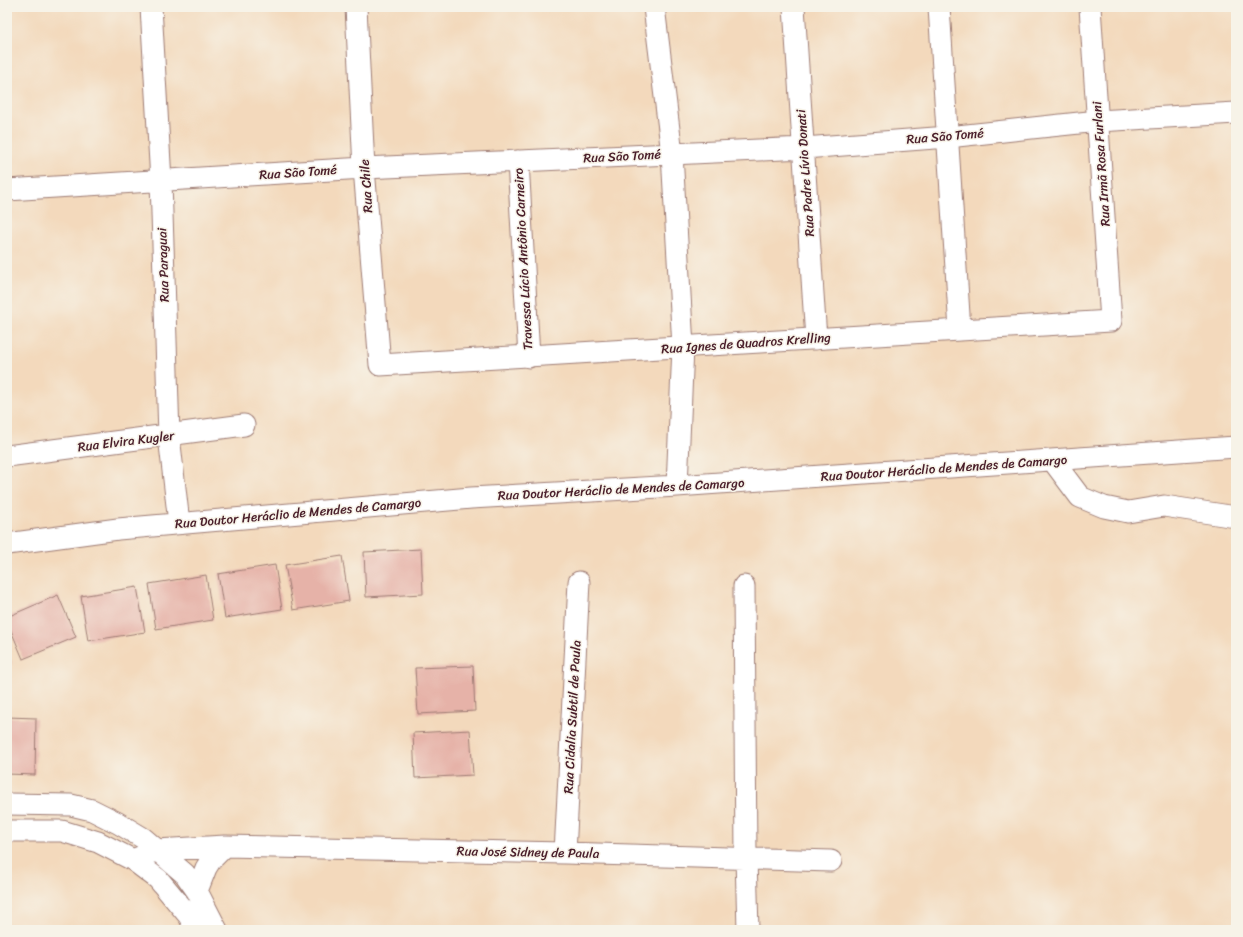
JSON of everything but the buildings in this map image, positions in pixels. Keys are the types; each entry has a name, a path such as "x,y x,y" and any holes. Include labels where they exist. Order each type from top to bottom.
{"street":[{"name":"Rua Paraguai","path":"151,7 161,181 169,436 179,523"},
{"name":"Rua Chile","path":"356,7 364,168 380,365"},
{"path":"654,7 672,154 683,347 677,486"},
{"name":"Rua Padre Lívio Donati","path":"794,7 816,339"},
{"path":"939,7 960,330"},
{"name":"Rua Irmã Rosa Furlani","path":"1090,7 1111,321"},
{"name":"Rua São Tomé","path":"7,190 364,168 804,148 948,137 1098,122 1236,113"},
{"name":"Travessa Lúcio Antônio Carneiro","path":"518,161 529,357"},
{"name":"Rua Ignes de Quadros Krelling","path":"380,365 1111,321"},
{"name":"Rua Elvira Kugler","path":"7,456 244,425"},
{"name":"Rua Doutor Heráclio de Mendes de Camargo","path":"7,544 118,529 471,498 1053,461 1236,447"},
{"path":"1053,461 1080,496 1104,507 1128,512 1164,506 1236,517"},
{"name":"Rua Cidalia Subtil de Paula","path":"565,853 579,582"},
{"path":"744,586 748,930"},
{"path":"7,804 71,805 92,810 118,823 143,838 185,874 197,891 217,930"},
{"path":"7,831 62,831 98,842 133,860 158,879 189,916 196,930"},
{"path":"197,891 208,864 225,846"},
{"name":"Rua José Sidney de Paula","path":"133,860 157,850 225,846 565,853 831,861"}]}
